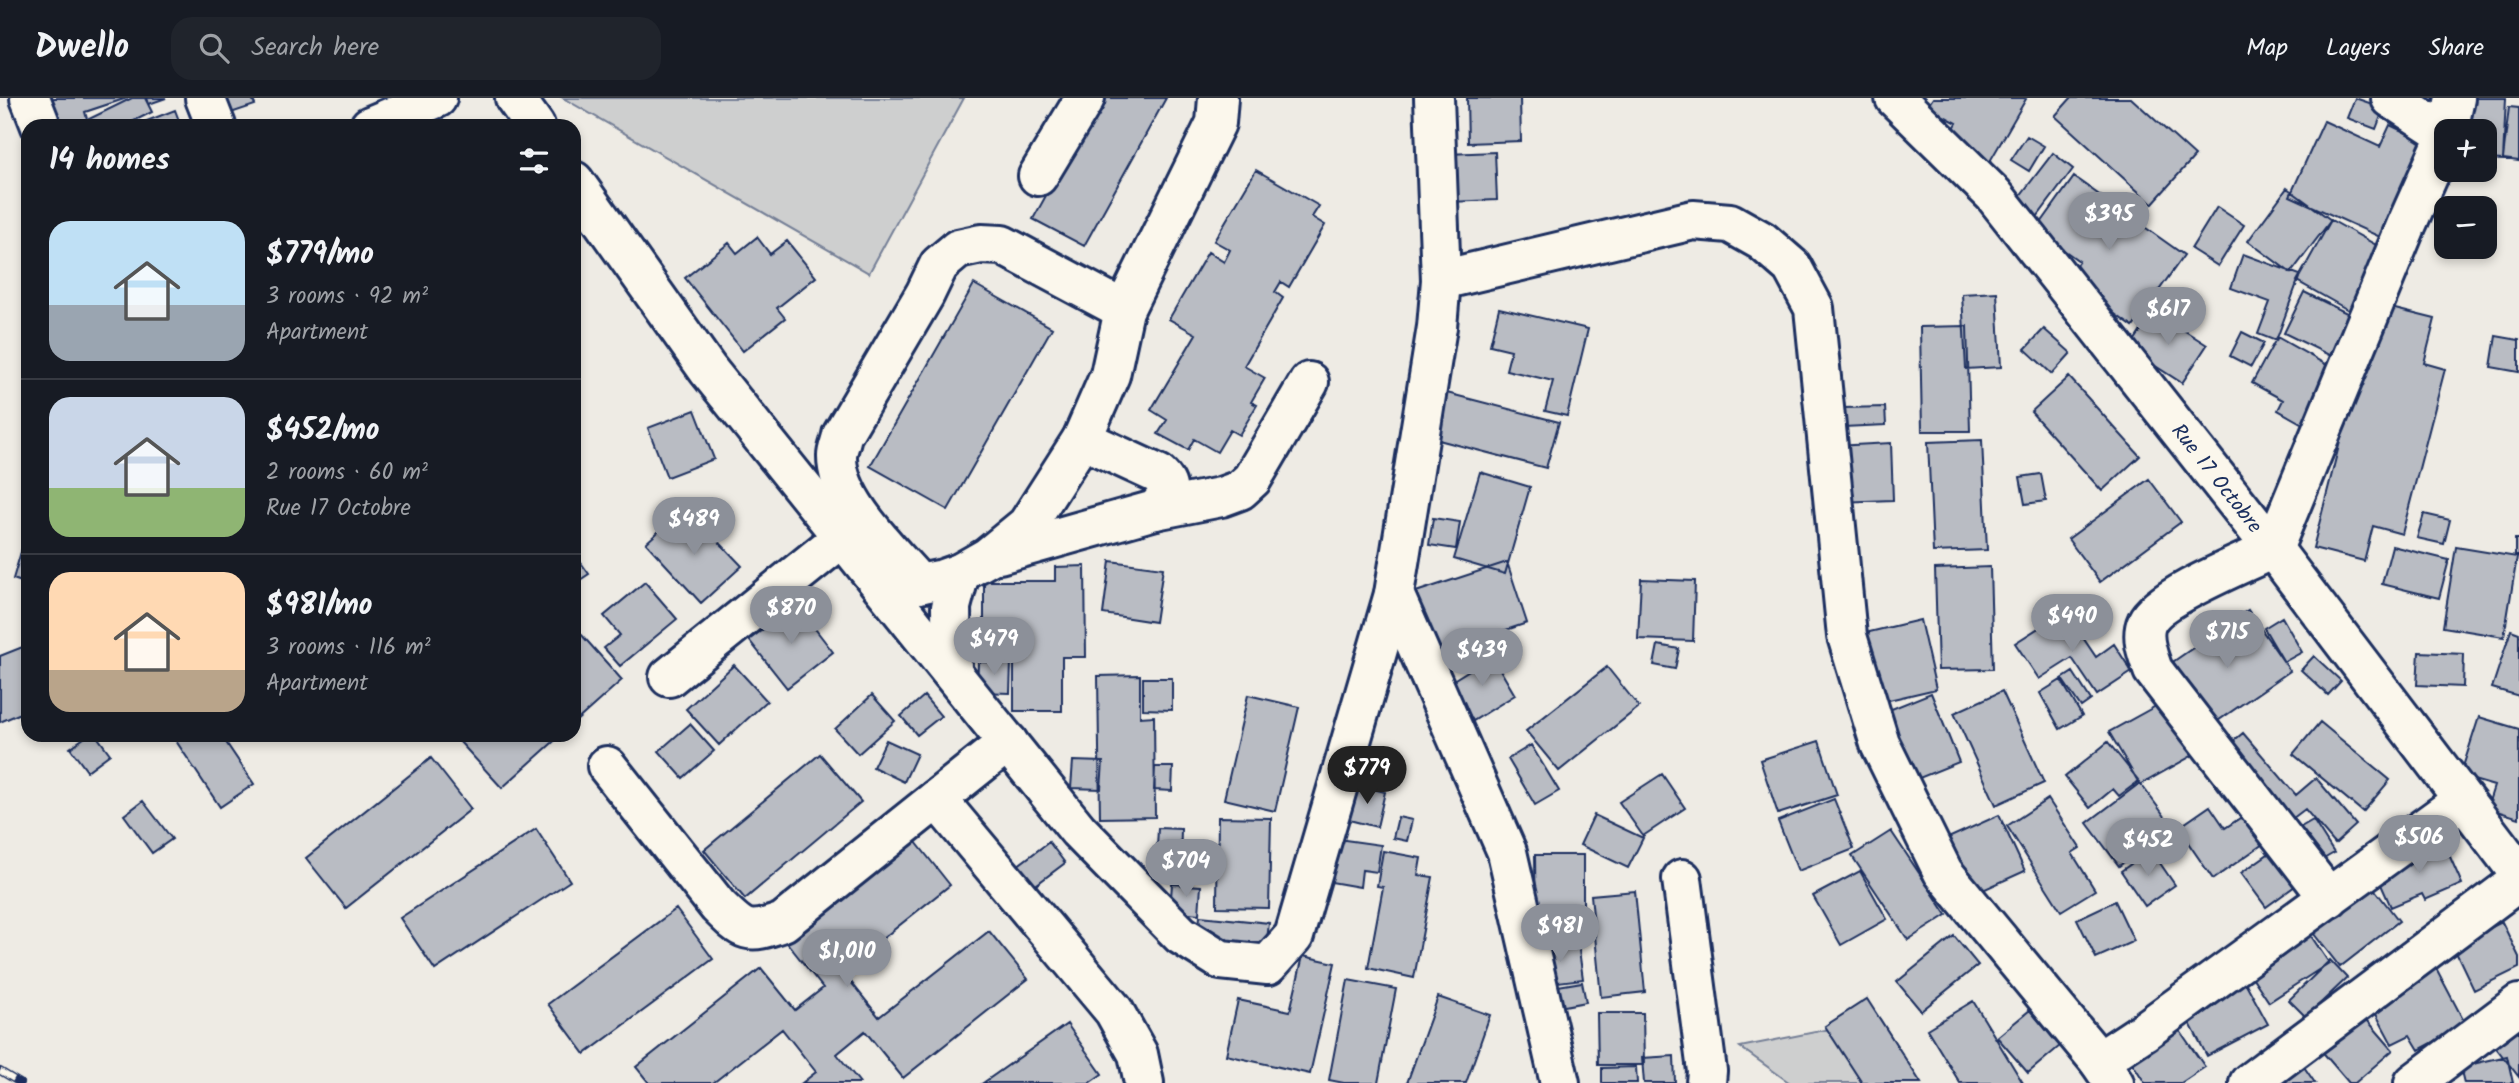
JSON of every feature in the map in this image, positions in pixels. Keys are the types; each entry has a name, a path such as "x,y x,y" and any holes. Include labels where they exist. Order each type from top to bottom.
{"street":[{"path":"30,98 38,119"},
{"path":"205,98 213,119"},
{"path":"387,119 437,98"},
{"path":"515,98 530,119"},
{"path":"1038,176 1085,98"},
{"path":"952,672 951,607 974,565 1027,525 1082,439 1110,375 1124,310 1216,123 1218,98"},
{"path":"581,191 708,370 1078,830 1181,935 1221,960 1268,965 1294,936 1394,594 1437,327 1441,280 1434,98"},
{"name":"Rue 17 Octobre","path":"1895,98 1994,195 2273,549 2519,873"},
{"path":"2391,98 2434,126"},
{"path":"2450,119 2455,98"},
{"path":"2329,898 2153,670 2145,647 2147,622 2167,601 2273,549 2434,163"},
{"path":"1441,280 1693,220 1730,223 1762,241 1792,267 1814,308 1847,636 1880,744 1943,872 2107,1072 2143,1032 2463,800"},
{"path":"919,584 851,504 841,480 837,456 842,435 925,294 939,265 958,249 981,244 1002,245 1124,310"},
{"path":"877,578 898,584 919,584 1156,510 1222,497 1240,490 1252,478 1309,382"},
{"path":"1082,439 1158,474 1166,481 1169,490 1166,499 1156,510"},
{"path":"669,677 844,536"},
{"path":"1394,594 1507,852 1560,1083"},
{"path":"607,765 718,906 738,927 758,931 783,922 1008,742"},
{"path":"937,799 1114,1011 1138,1054 1144,1083"},
{"path":"1682,879 1707,1071 1706,1083"},
{"path":"2249,1083 2519,881"},
{"path":"2414,1083 2519,1004"}],"shaded area":[{"path":"563,98 964,98 869,273"},
{"path":"1880,1019 1920,1083 1790,1083 1740,1047"}],"building":[{"path":"54,98 127,98 85,112 87,119 45,119 39,103"},
{"path":"132,98 145,98 152,112 138,119 89,119"},
{"path":"147,98 166,98 149,104"},
{"path":"214,98 252,98 255,105 219,117"},
{"path":"1100,98 1166,98 1084,246 1033,219"},
{"path":"1467,98 1520,98 1521,141 1468,143"},
{"path":"1933,98 2026,99 1989,163 1947,140 1957,123 1927,107"},
{"path":"2071,98 2131,98 2195,156 2152,204 2055,116"},
{"path":"2355,98 2384,108 2376,129 2347,118"},
{"path":"2461,98 2506,98 2503,160 2497,160 2497,119 2460,119"},
{"path":"2509,107 2519,108 2519,161 2503,159"},
{"path":"175,110 178,119 152,119"},
{"path":"2324,121 2380,147 2390,125 2423,141 2380,237 2290,196"},
{"path":"2027,136 2044,146 2029,171 2011,160"},
{"path":"1495,152 1497,200 1450,202 1448,154"},
{"path":"2053,153 2073,169 2037,217 2016,201"},
{"path":"1256,170 1319,206 1312,217 1325,225 1289,287 1281,282 1275,292 1283,298 1244,366 1265,378 1251,402 1257,405 1239,435 1230,430 1217,452 1194,439 1188,450 1158,434 1167,420 1151,410 1196,334 1169,319 1208,252 1224,262 1230,250 1214,241"},
{"path":"2074,177 2184,255 2133,327 2066,279 2079,261 2036,230"},
{"path":"2287,188 2331,220 2291,273 2248,241"},
{"path":"2217,207 2244,225 2218,266 2191,249"},
{"path":"2331,220 2385,250 2350,311 2297,281"},
{"path":"757,237 770,254 787,241 816,277 777,308 785,318 743,351 685,278 729,243 737,253"},
{"path":"2243,254 2300,275 2276,341 2258,334 2270,302 2231,288"},
{"path":"974,284 1052,328 948,510 870,466"},
{"path":"1997,292 2001,367 1966,369 1962,294"},
{"path":"2304,292 2355,317 2335,358 2284,333"},
{"path":"2375,304 2435,319 2424,363 2445,369 2402,534 2373,526 2364,561 2313,548"},
{"path":"1499,308 1588,329 1567,416 1545,411 1553,381 1506,370 1511,350 1490,345"},
{"path":"2154,311 2207,345 2182,383 2129,349"},
{"path":"1967,326 1970,431 1922,431 1920,327"},
{"path":"2044,329 2071,353 2052,374 2025,349"},
{"path":"2242,332 2264,343 2251,367 2230,356"},
{"path":"2496,336 2519,340 2519,372 2491,367"},
{"path":"2277,337 2339,372 2308,427 2278,410 2283,400 2252,383"},
{"path":"2069,377 2140,456 2102,491 2031,412"},
{"path":"1439,391 1559,422 1546,468 1427,437"},
{"path":"1885,407 1886,425 1843,427 1843,408"},
{"path":"695,410 714,459 667,477 648,428"},
{"path":"1982,440 1987,550 1933,552 1928,442"},
{"path":"1891,443 1893,500 1838,502 1835,446"},
{"path":"1480,472 1530,487 1505,574 1454,559"},
{"path":"2041,474 2046,501 2025,504 2020,477"},
{"path":"2149,479 2181,522 2100,582 2068,539"},
{"path":"678,514 693,530 701,523 742,566 701,603 646,543"},
{"path":"2424,514 2450,520 2444,544 2417,538"},
{"path":"1433,518 1460,522 1456,549 1429,545"},
{"path":"2515,539 2519,539 2519,556 2515,556"},
{"path":"2392,546 2449,560 2439,598 2382,584"},
{"path":"2456,547 2517,557 2504,637 2443,627"},
{"path":"21,552 21,582 13,579"},
{"path":"1110,561 1163,568 1155,622 1103,614"},
{"path":"1507,562 1527,623 1437,653 1416,592"},
{"path":"581,563 589,574 581,579"},
{"path":"1085,566 1086,657 1062,657 1062,711 1014,711 1014,621 984,621 984,581 1055,581 1055,567"},
{"path":"1990,567 1993,669 1938,670 1935,569"},
{"path":"1641,579 1695,581 1693,641 1638,639"},
{"path":"645,582 677,619 620,666 604,648 620,635 604,616"},
{"path":"796,604 833,652 787,688 749,640"},
{"path":"2248,610 2290,671 2206,729 2164,668"},
{"path":"2065,611 2096,657 2114,644 2132,672 2097,695 2072,658 2039,679 2015,643"},
{"path":"2282,617 2302,652 2284,662 2264,628"},
{"path":"1920,620 1936,689 1876,703 1861,634"},
{"path":"2511,630 2519,633 2519,696 2492,688"},
{"path":"581,634 622,680 581,717"},
{"path":"1658,645 1679,649 1675,669 1654,665"},
{"path":"21,648 21,713 0,722 0,656"},
{"path":"2419,652 2464,654 2463,687 2417,685"},
{"path":"1492,656 1515,695 1473,721 1450,682"},
{"path":"2314,656 2341,681 2328,695 2301,670"},
{"path":"978,662 1011,662 1010,693 977,692"},
{"path":"734,665 767,701 719,745 686,709"},
{"path":"1607,667 1639,707 1559,771 1526,731"},
{"path":"2073,672 2091,700 2081,707 2062,679"},
{"path":"1140,675 1140,717 1154,716 1155,817 1100,818 1098,676"},
{"path":"1143,678 1172,678 1172,710 1143,709"},
{"path":"2061,680 2082,716 2060,729 2040,693"},
{"path":"2002,691 2044,783 1996,805 1954,713"},
{"path":"1931,693 1959,762 1907,783 1879,714"},
{"path":"872,695 895,721 858,754 835,729"},
{"path":"1248,695 1299,707 1275,811 1224,799"},
{"path":"924,696 941,716 917,735 901,716"},
{"path":"2165,701 2195,754 2140,785 2109,732"},
{"path":"2479,717 2519,729 2519,818 2487,808 2494,786 2460,776"},
{"path":"2320,722 2390,780 2363,812 2293,754"},
{"path":"690,724 714,751 683,778 659,751"},
{"path":"2243,733 2296,795 2316,778 2356,825 2335,844 2305,809 2288,822 2225,748"},
{"path":"886,740 917,754 904,782 873,767"},
{"path":"1819,741 1837,795 1778,814 1760,760"},
{"path":"78,742 101,742 110,754 87,771 70,748"},
{"path":"177,742 226,742 254,784 220,807"},
{"path":"460,742 553,742 502,788"},
{"path":"2108,742 2139,781 2119,796 2113,789 2090,808 2065,777"},
{"path":"1531,745 1559,791 1535,805 1508,759"},
{"path":"820,754 861,802 745,899 704,850"},
{"path":"431,758 471,809 346,908 306,858"},
{"path":"1073,761 1103,762 1101,789 1071,788"},
{"path":"1155,767 1173,767 1172,791 1154,790"},
{"path":"1662,774 1685,808 1643,836 1619,802"},
{"path":"2140,783 2172,826 2119,866 2087,823"},
{"path":"1357,785 1385,792 1377,827 1349,820"},
{"path":"1834,799 1854,849 1798,871 1778,821"},
{"path":"2048,799 2080,848 2072,853 2095,890 2061,911 2007,826"},
{"path":"143,801 172,839 152,853 124,815"},
{"path":"2210,806 2225,828 2243,816 2263,844 2213,879 2178,828"},
{"path":"1594,815 1643,838 1628,868 1580,845"},
{"path":"1999,815 2025,871 1972,895 1946,839"},
{"path":"1218,817 1271,818 1269,908 1217,907"},
{"path":"1398,817 1412,820 1407,841 1393,838"},
{"path":"2313,820 2334,853 2315,864 2294,831"},
{"path":"1158,828 1181,829 1180,868 1156,867"},
{"path":"536,829 570,881 435,970 400,918"},
{"path":"1891,831 1947,915 1908,940 1852,856"},
{"path":"912,837 950,885 842,971 879,1017 989,931 1028,979 903,1078 865,1031 837,1054 860,1083 802,1083 816,1072 782,1029 713,1083 649,1083 636,1067 761,968 795,1010 823,988 784,939"},
{"path":"1338,839 1381,845 1377,872 1362,870 1360,887 1331,882"},
{"path":"2443,841 2462,884 2425,900 2422,894 2391,907 2375,871"},
{"path":"1049,842 1065,863 1033,887 1017,866"},
{"path":"2151,850 2175,885 2145,906 2121,871"},
{"path":"1383,851 1421,858 1418,875 1433,877 1414,978 1368,968 1383,887 1377,886"},
{"path":"2271,852 2295,886 2266,907 2241,873"},
{"path":"1535,855 1583,855 1583,938 1536,938"},
{"path":"1860,871 1887,919 1841,945 1813,896"},
{"path":"2369,882 2399,921 2340,967 2310,929"},
{"path":"1172,884 1201,886 1199,914 1170,911"},
{"path":"1635,891 1645,992 1601,997 1591,895"},
{"path":"2115,901 2134,941 2096,958 2077,919"},
{"path":"676,909 713,959 585,1054 548,1004"},
{"path":"1200,916 1269,923 1266,948 1198,941"},
{"path":"2502,922 2519,957 2519,968 2474,990 2453,946"},
{"path":"2307,930 2329,963 2269,1002 2247,969"},
{"path":"1954,936 1978,965 1921,1011 1897,982"},
{"path":"1578,943 1583,979 1542,984 1537,948"},
{"path":"1303,956 1335,963 1310,1074 1226,1055 1238,1000 1290,1011"},
{"path":"2330,960 2347,978 2306,1017 2289,1000"},
{"path":"2436,968 2466,1025 2419,1050 2410,1035 2392,1044 2370,1003"},
{"path":"1348,980 1396,989 1378,1083 1329,1080"},
{"path":"2244,980 2268,1024 2207,1056 2184,1012"},
{"path":"1582,982 1586,1002 1543,1010 1540,989"},
{"path":"1438,997 1490,1015 1466,1083 1407,1083"},
{"path":"1867,999 1921,1083 1862,1083 1825,1026"},
{"path":"1973,1001 2023,1083 1960,1083 1927,1029"},
{"path":"2030,1010 2060,1046 2028,1073 1997,1037"},
{"path":"1597,1013 1643,1013 1644,1065 1598,1065"},
{"path":"2361,1013 2393,1050 2355,1083 2349,1083 2320,1049"},
{"path":"2519,1018 2519,1077 2490,1040"},
{"path":"1067,1024 1102,1074 1089,1083 983,1083"},
{"path":"2176,1025 2205,1067 2181,1083 2145,1083 2128,1056"},
{"path":"1674,1056 1675,1083 1644,1083 1642,1058"},
{"path":"2507,1056 2513,1083 2464,1083 2460,1067"},
{"path":"2300,1061 2315,1083 2269,1083"},
{"path":"1636,1067 1637,1083 1602,1083 1602,1068"}],"railway":[{"path":"0,1071 20,1083"}]}
